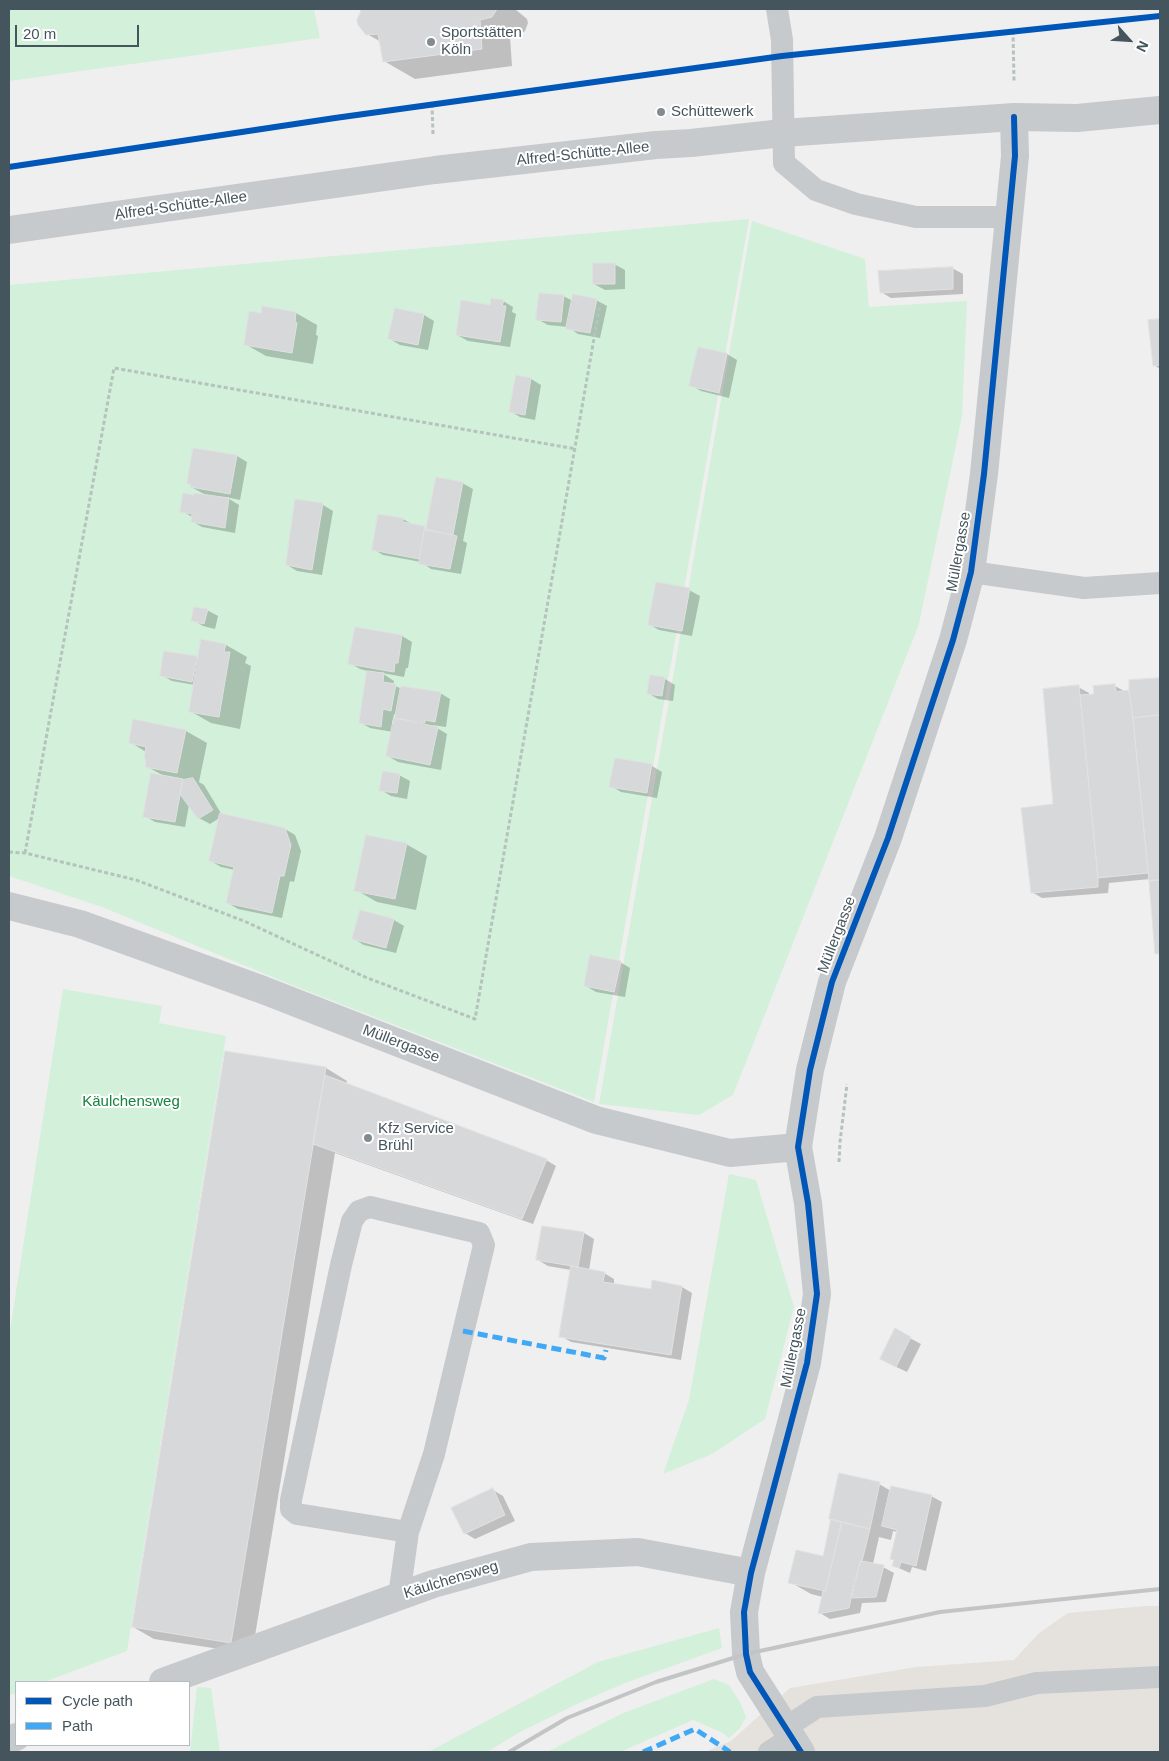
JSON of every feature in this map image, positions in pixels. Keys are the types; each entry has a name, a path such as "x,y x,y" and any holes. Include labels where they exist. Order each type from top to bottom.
{"street":[{"name":"Alfred-Schütte-Allee","path":"9,230 436,170 656,145 783,133 1014,117 1077,118 1160,110"},
{"name":"Müllergasse","path":"786,1743 750,1672 746,1654 744,1612 751,1573 807,1363 817,1294 808,1203 798,1147 810,1070 832,982 888,838 953,640 971,572 984,474 1014,156 1014,117"},
{"name":"Müllergasse","path":"9,906 80,924 263,990 596,1120 730,1152 798,1147"},
{"name":"Käulchensweg","path":"166,1681 433,1584 531,1557 638,1552 751,1573"}],"lane":[{"path":"777,9 782,56 784,163 816,190 856,204 916,216 1008,217"},
{"path":"971,572 1084,588 1160,583"},
{"path":"399,1596 408,1532 434,1454 484,1245 479,1233 370,1207 360,1211 352,1221 291,1500 291,1509 297,1514 408,1532"},
{"path":"786,1743 817,1707 985,1696 1037,1683 1160,1677"}],"path":[{"path":"9,167 335,118 782,56 1160,16"},
{"path":"1014,31 1014,117"},
{"path":"9,852 25,853 145,884 244,921 365,977 474,1019 576,449 600,304"},
{"path":"25,853 114,368 576,449"},
{"path":"839,1169 847,1081"}],"shaded area":[{"path":"1160,1606 1160,1752 705,1752 731,1741 790,1688 916,1667 1014,1660 1039,1633 1068,1613"}],"green space":[{"path":"9,9 314,9 320,38 9,81"},
{"path":"749,219 594,1102 297,987 102,907 9,876 9,285"},
{"path":"752,221 865,259 869,307 967,301 962,416 919,624 733,1095 699,1115 599,1104"},
{"name":"Käulchensweg","path":"63,989 162,1006 159,1023 226,1036 127,1651 47,1681 15,1681 15,1693 9,1695 9,1337"},
{"path":"729,1174 756,1180 794,1307 765,1419 712,1454 663,1474 689,1400"},
{"path":"719,1628 722,1648 625,1683 577,1704 520,1732 487,1752 428,1752 598,1662"},
{"path":"714,1679 729,1685 740,1702 746,1717 740,1728 729,1738 723,1733 693,1720 620,1752 547,1752 621,1714"},
{"path":"197,1687 211,1688 220,1752 190,1752"}],"building":[{"name":"Sportstätten Köln","path":"362,9 497,9 492,17 480,20 482,49 383,62 378,34 366,35 358,25 357,20"},
{"path":"593,263 615,263 615,284 593,284"},
{"path":"953,267 953,289 880,293 878,271"},
{"path":"539,293 564,295 561,322 536,320"},
{"path":"573,294 597,299 590,333 566,329"},
{"path":"491,298 504,300 502,306 506,306 500,342 456,335 461,300 490,305"},
{"path":"262,306 296,312 295,322 297,323 292,353 244,345 249,311 261,313"},
{"path":"395,308 424,314 418,345 388,339"},
{"path":"1160,319 1160,365 1153,366 1148,320"},
{"path":"698,347 727,353 719,393 689,386"},
{"path":"516,375 531,378 525,415 509,412"},
{"path":"193,448 237,455 230,494 190,487 191,484 187,484"},
{"path":"436,477 463,482 453,535 426,530"},
{"path":"183,493 229,498 225,528 191,522 192,514 180,512"},
{"path":"295,499 323,503 312,570 286,565"},
{"path":"378,514 403,518 403,522 425,526 419,559 372,550"},
{"path":"425,529 457,536 450,569 419,564"},
{"path":"656,582 690,588 682,631 648,625"},
{"path":"194,607 208,609 204,624 191,621"},
{"path":"355,627 402,635 398,663 395,663 394,672 348,664"},
{"path":"201,639 226,644 224,652 230,652 219,717 189,712"},
{"path":"164,651 197,656 192,682 160,676"},
{"path":"367,671 384,673 383,682 396,684 391,711 383,709 381,727 359,723"},
{"path":"650,675 665,677 662,696 647,694"},
{"path":"1160,678 1160,715 1133,719 1129,680"},
{"path":"1115,684 1116,692 1129,690 1148,873 1098,878 1080,695 1094,694 1093,686"},
{"path":"1079,685 1098,887 1031,893 1021,808 1053,804 1043,689"},
{"path":"401,686 441,692 435,722 425,720 425,723 395,718"},
{"path":"1160,715 1160,880 1149,881 1133,719"},
{"path":"394,718 438,727 430,765 386,756"},
{"path":"133,719 186,730 177,773 145,767 146,747 129,743"},
{"path":"615,758 652,764 647,793 609,787"},
{"path":"383,771 400,774 397,793 379,791"},
{"path":"151,773 183,779 175,822 143,817"},
{"path":"193,778 213,810 198,819 180,794 183,780"},
{"path":"220,813 285,828 291,845 284,876 280,876 272,913 226,903 234,867 209,861"},
{"path":"366,835 407,843 395,899 354,891"},
{"path":"1160,880 1160,953 1155,954 1149,881"},
{"path":"360,910 394,919 386,948 352,939"},
{"path":"590,955 621,961 614,992 584,986"},
{"path":"225,1051 326,1067 231,1643 132,1627"},
{"path":"325,1075 547,1159 522,1219 313,1144"},
{"path":"542,1226 584,1232 578,1267 536,1260"},
{"path":"571,1266 605,1272 603,1282 651,1289 652,1280 682,1286 671,1355 559,1337"},
{"path":"895,1328 911,1337 896,1367 880,1359"},
{"path":"839,1473 880,1482 870,1529 829,1519"},
{"path":"891,1486 932,1495 916,1566 901,1562 899,1568 892,1566 894,1560 890,1559 897,1530 882,1526"},
{"path":"493,1488 505,1515 464,1534 451,1508"},
{"path":"831,1519 842,1522 825,1591 788,1583 796,1550 823,1556"},
{"path":"842,1522 870,1529 862,1561 854,1583 849,1608 818,1614 823,1591 825,1591"},
{"path":"861,1561 884,1565 876,1597 852,1598"}],"railway":[{"path":"509,1752 567,1718 656,1682 746,1654 940,1612 1160,1589"}],"marked path":[{"path":"463,1331 604,1358 606,1350"},
{"path":"643,1752 695,1729 730,1752"}],"cycle path":[{"path":"9,167 335,118 782,56 1160,16"},
{"path":"801,1752 750,1672 746,1654 744,1612 751,1573 807,1363 817,1294 808,1203 798,1147 810,1070 832,982 888,838 953,640 971,572 984,474 1015,156 1014,117"}],"place":[{"name":"Sportstätten Köln","path":"431,42"},
{"name":"Schüttewerk","path":"661,112"},
{"name":"Kfz Service Brühl","path":"368,1138"}]}
